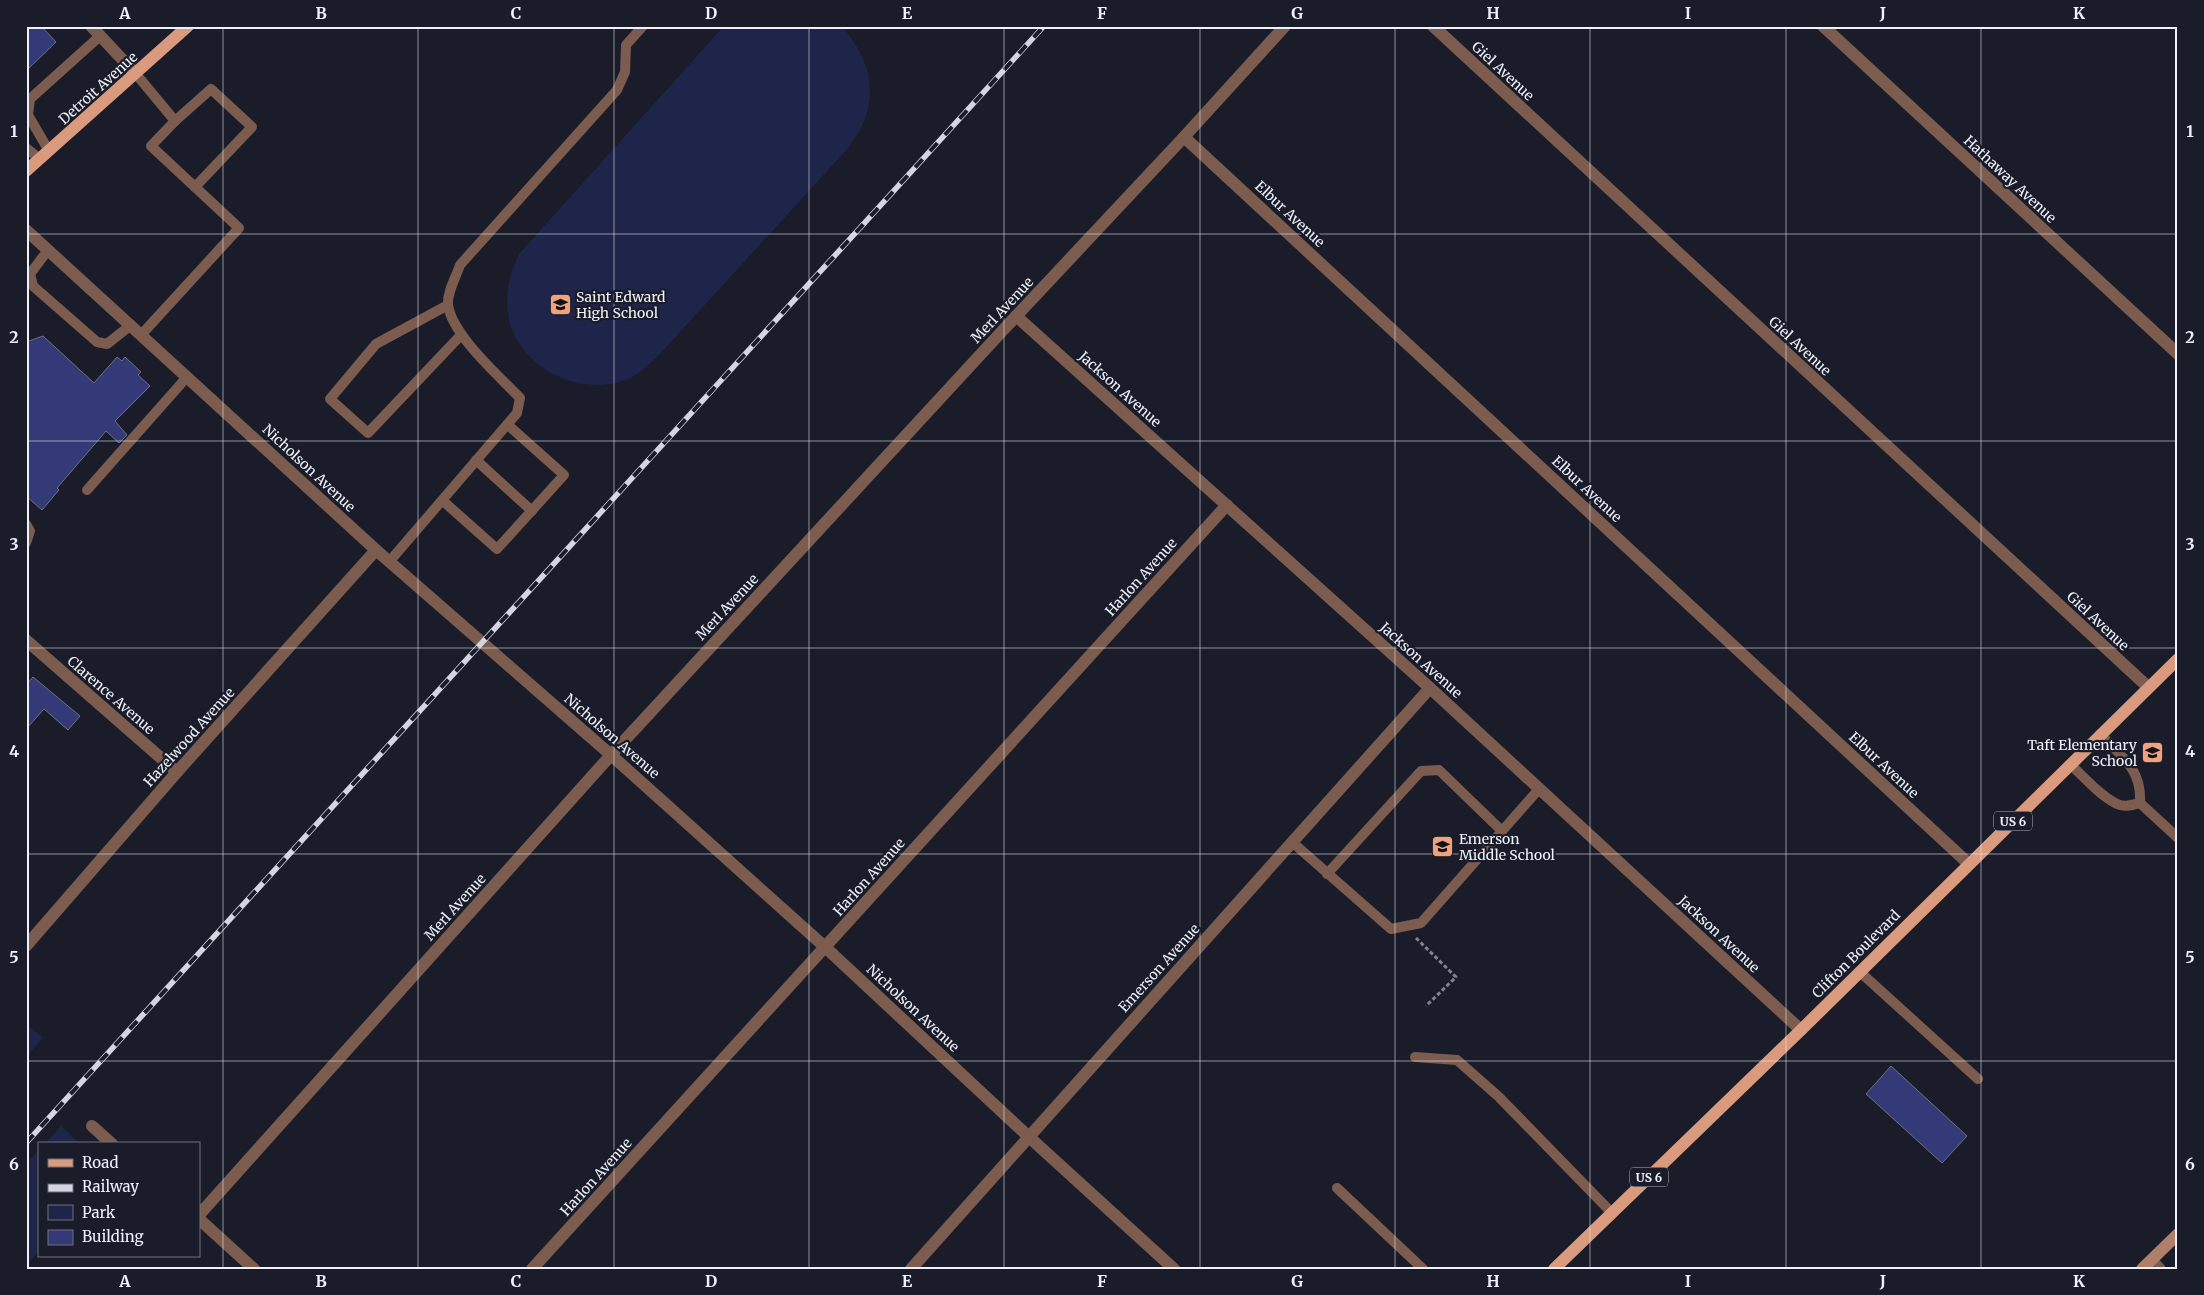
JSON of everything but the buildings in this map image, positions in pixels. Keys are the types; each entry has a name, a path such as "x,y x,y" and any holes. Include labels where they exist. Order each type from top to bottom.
{"main road":[{"name":"Detroit Avenue","path":"26,171 188,26"},
{"name":"Clifton Boulevard","path":"1554,1269 1801,1030 2178,659"}],"street":[{"path":"90,26 136,74"},
{"name":"Merl Avenue","path":"200,1214 611,755 1184,137 1284,26"},
{"name":"Giel Avenue","path":"1433,26 2148,687"},
{"name":"Hathaway Avenue","path":"1823,26 2178,354"},
{"name":"Elbur Avenue","path":"1184,137 1969,864"},
{"name":"Nicholson Avenue","path":"26,230 389,562 611,755 825,947 1174,1269"},
{"name":"Jackson Avenue","path":"1016,316 1430,688 1801,1030"},
{"name":"Harlon Avenue","path":"532,1269 1226,505"},
{"name":"Hazelwood Avenue","path":"26,946 176,772 376,550"},
{"name":"Clarence Avenue","path":"26,640 176,772"},
{"name":"Emerson Avenue","path":"911,1269 1430,688"},
{"path":"92,1126 110,1142"},
{"path":"200,1220 254,1269"},
{"path":"2142,1269 2178,1234"}],"lane":[{"path":"389,562 508,425 517,412 520,398 461,335 448,305 452,286 460,265 617,90 625,72 626,45 643,26"},
{"path":"45,155 28,115 30,100 100,36"},
{"path":"136,74 175,121"},
{"path":"141,335 239,228 194,187 151,146 175,121 211,89 252,127 194,187"},
{"path":"26,148 45,155"},
{"path":"48,250 30,274 33,286 97,342 107,344 131,325"},
{"path":"448,305 376,344 330,399 368,433 461,335"},
{"path":"87,490 187,377"},
{"path":"443,501 497,549 564,475 508,425"},
{"path":"476,460 532,511"},
{"path":"26,543 30,536 28,525"},
{"path":"2100,734 2137,776 2141,789 2140,803"},
{"path":"2070,764 2108,798 2120,805 2129,806 2140,803"},
{"path":"1327,874 1421,771 1439,770 1502,831"},
{"path":"1292,842 1391,929 1421,923 1539,789"},
{"path":"2140,803 2178,838"},
{"path":"1860,972 1978,1079"},
{"path":"1415,1057 1457,1060 1499,1097 1612,1213"},
{"path":"1337,1188 1423,1269"},
{"path":"2152,1259 2162,1269"}],"path":[{"path":"1414,936 1456,977 1426,1006"}],"green space":[{"path":"724,26 842,26 858,48 868,72 870,97 868,110 862,126 849,147 644,369 628,379 609,384 590,385 571,381 552,373 536,362 523,348 513,332 508,313 507,297 511,275 519,254"},
{"path":"26,1024 43,1038 26,1057"},
{"path":"61,1126 78,1142 47,1142"},
{"path":"38,1151 38,1252 26,1265 26,1164"}],"railway":[{"path":"26,1143 1044,26"}],"place":[{"name":"Saint Edward High School","path":"560,305"},
{"name":"Taft Elementary School","path":"2153,753"},
{"name":"Emerson Middle School","path":"1443,847"}]}
